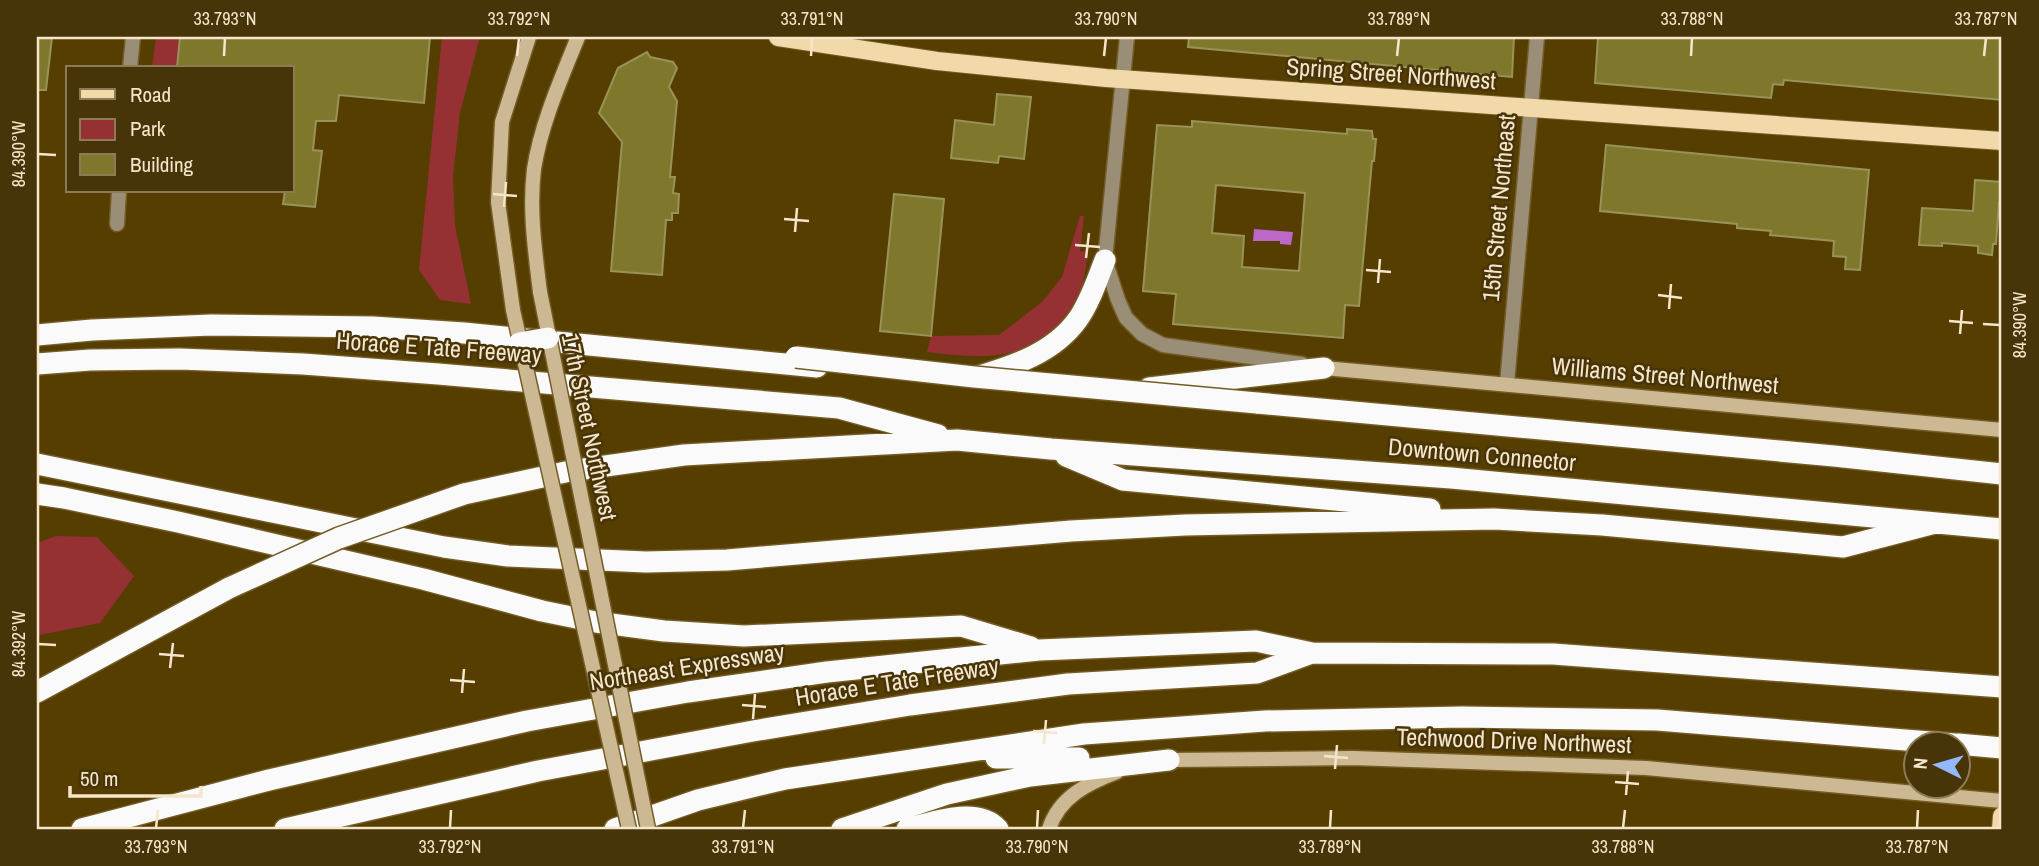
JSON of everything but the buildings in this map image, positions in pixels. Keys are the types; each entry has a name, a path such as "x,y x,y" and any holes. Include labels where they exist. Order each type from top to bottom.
{"highway":[{"path":"964,381 1006,368 1045,350 1064,335 1078,319 1105,260"},
{"path":"37,335 211,325 373,327 1085,390 1205,383 1260,373 1324,368"},
{"path":"519,343 548,338 592,336 974,377 1834,456 2002,474"},
{"name":"Horace E Tate Freeway","path":"37,364 90,360 180,359 290,363 641,390 839,408 957,440"},
{"path":"37,692 229,588 339,538 464,494 570,471 684,454 957,440"},
{"name":"Downtown Connector","path":"957,440 1451,478 2002,529"},
{"path":"1051,449 1123,480 1448,510 1494,519"},
{"path":"37,464 444,547 508,556 580,561 727,560 1059,532 1185,525 1494,519 1615,526 1843,547 1935,523"},
{"path":"37,494 423,579 542,611 596,622 664,631 744,636 961,626 1040,650"},
{"name":"Northeast Expressway","path":"82,829 282,776 553,716 688,692 827,672 1040,650 1256,642 1312,653"},
{"path":"1312,653 1553,654 2002,687"},
{"name":"Horace E Tate Freeway","path":"285,829 538,771 753,731 910,705 1068,684 1257,673 1312,653"},
{"path":"615,829 698,800 785,779 1084,734 1265,721 1462,717 1657,720 1902,740"},
{"path":"1972,745 2002,748"},
{"path":"879,764 993,758 1169,760"},
{"path":"842,829 947,794 1018,779 1077,769 1169,760"},
{"path":"907,829 968,818 992,822 998,829"}],"main road":[{"name":"Spring Street Northwest","path":"778,37 937,61 1123,80 2002,141"},
{"path":"2001,829 2002,816"}],"street":[{"path":"130,66 133,37"},
{"name":"17th Street Northwest","path":"529,37 502,122 498,202 519,343 629,829"},
{"name":"17th Street Northwest","path":"578,37 549,110 535,167 532,225 548,338 648,829"},
{"path":"1127,37 1105,260 1126,318 1152,340 1175,347 1324,368"},
{"name":"15th Street Northeast","path":"1507,384 1537,37"},
{"path":"117,224 120,192"},
{"name":"Williams Street Northwest","path":"1324,368 2002,430"},
{"name":"Techwood Drive Northwest","path":"1049,829 1053,817 1067,799 1091,782 1122,771 1169,760 1353,758 1646,768 2002,801"}],"green space":[{"path":"156,37 190,37 247,43 181,66 152,66"},
{"path":"442,37 480,37 460,113 453,176 455,225 471,304 440,300 419,270"},
{"path":"1080,216 1084,216 1080,251 1088,252 1081,290 1070,311 1052,330 1031,345 999,355 927,352 931,336 999,335 1042,302 1062,277"},
{"path":"56,536 97,537 134,576 100,623 39,635 37,543"}],"shaded area":[{"path":"1254,229 1293,232 1291,245 1280,244 1280,241 1253,241"}]}
